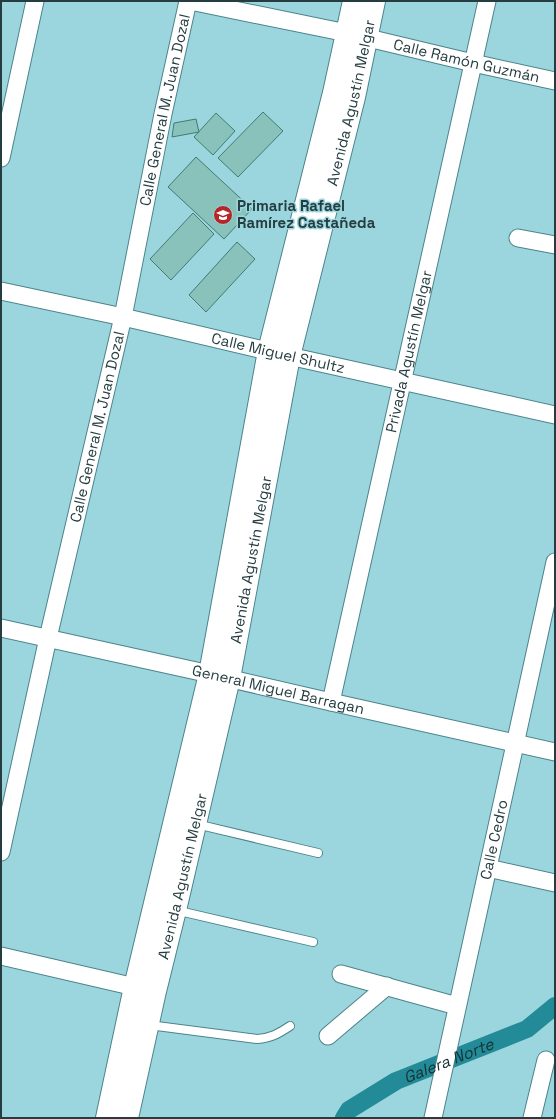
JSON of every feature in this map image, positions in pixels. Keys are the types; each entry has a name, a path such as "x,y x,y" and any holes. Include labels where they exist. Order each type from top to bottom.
{"main road":[{"name":"Avenida Agustín Melgar","path":"354,1 356,35"},
{"name":"Avenida Agustín Melgar","path":"127,1118 147,1025 195,824 219,676 279,354 334,93 356,35 374,1"},
{"name":"Avenida Agustín Melgar","path":"107,1118 135,987 219,676"}],"street":[{"path":"1,158 35,1"},
{"name":"Calle Ramón Guzmán","path":"189,1 356,35 555,81"},
{"name":"Calle General M. Juan Dozal","path":"1,852 48,638 123,317 163,114 189,1"},
{"name":"Privada Agustín Melgar","path":"331,702 487,1"},
{"path":"518,238 555,245"},
{"name":"Calle Miguel Shultz","path":"1,291 123,317 279,354 555,415"},
{"name":"Calle Cedro","path":"433,1118 515,743 553,579 555,562"},
{"name":"General Miguel Barragan","path":"1,628 555,752"},
{"path":"488,868 555,882"},
{"path":"1,956 135,987"},
{"path":"341,974 457,1006"},
{"path":"328,1036 386,986"},
{"path":"532,1118 546,1060"}],"lane":[{"path":"195,824 318,853"},
{"path":"175,910 313,942"},
{"path":"147,1025 257,1039 268,1038 278,1034 290,1026"}],"building":[{"path":"263,112 283,131 238,177 218,158"},
{"path":"216,113 235,131 213,155 194,137"},
{"path":"196,119 199,132 172,137 174,123"},
{"path":"196,157 252,209 224,239 168,187"},
{"path":"193,213 214,234 171,280 150,259"},
{"path":"237,242 255,259 206,312 189,295"}],"waterway":[{"name":"Galera Norte","path":"344,1118 349,1110 396,1081 527,1029 555,1006"}],"place":[{"name":"Primaria Rafael Ramírez Castañeda","path":"223,215"}]}
